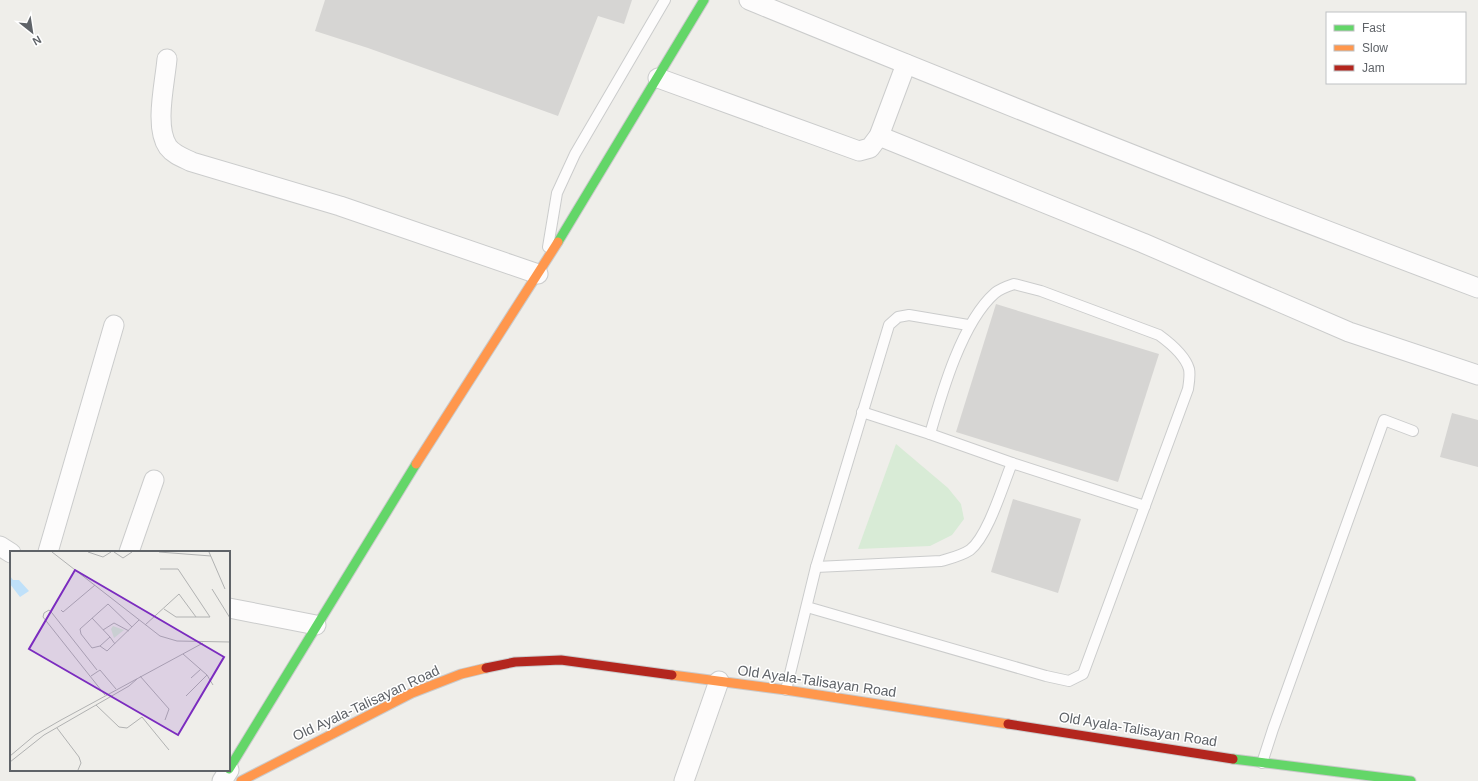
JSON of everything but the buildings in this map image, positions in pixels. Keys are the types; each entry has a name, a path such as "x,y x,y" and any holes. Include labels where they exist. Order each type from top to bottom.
{"street":[{"path":"230,768 375,529 542,267 704,0"},
{"path":"749,0 906,64 1478,288"},
{"path":"167,59 161,121 162,135 169,148 178,156 192,162 542,267"},
{"path":"658,78 859,151 870,148 879,136 906,64"},
{"path":"879,136 1143,242 1349,332 1478,375"},
{"path":"48,551 114,325"},
{"path":"129,551 154,480"},
{"path":"0,546 10,552"},
{"path":"230,608 316,625"},
{"name":"Old Ayala-Talisayan Road","path":"241,781 412,693 462,674 515,662 561,660 626,667 786,690 1262,763 1411,781"},
{"path":"684,781 719,681"},
{"path":"222,781 228,771"}],"lane":[{"path":"542,267 557,193 565,175 575,154 665,0"},
{"path":"807,607 1011,667 1069,681 1083,674 1188,388 1189,369 1181,356 1170,343 1159,335 1041,292 1014,284 996,292 968,325 939,402 930,434"},
{"path":"786,690 816,566 889,325 898,317 909,315 968,325"},
{"path":"862,412 1145,506"},
{"path":"1262,763 1275,722 1384,420 1413,431"},
{"path":"816,566 941,561 958,556 971,549 985,531 1012,463"}],"green space":[{"path":"896,444 948,488 961,504 964,519 952,535 930,546 858,549"}],"traffic: fast":[{"path":"558,242 704,0"},
{"path":"230,767 416,464"},
{"path":"1233,759 1411,781"}],"traffic: slow":[{"path":"416,464 558,242"},
{"path":"241,781 412,693 461,674 486,668"},
{"path":"672,675 786,690 1008,724"}],"traffic: jam":[{"path":"486,668 515,662 561,660 672,675"},
{"path":"1008,724 1233,759"}]}
